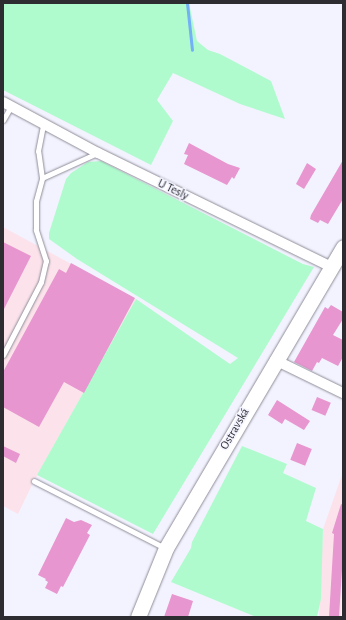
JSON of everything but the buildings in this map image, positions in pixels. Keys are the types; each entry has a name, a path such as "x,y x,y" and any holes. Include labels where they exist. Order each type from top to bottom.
{"main road":[{"name":"Ostravská","path":"138,617 166,548 275,360 343,247"}],"street":[{"name":"U Tesly","path":"10,106 43,125 98,153 332,267"},
{"path":"275,360 343,393"}],"lane":[{"path":"3,120 10,106"},
{"path":"3,355 41,282 46,261 36,230 36,201 42,178 38,151 43,125"},
{"path":"42,178 98,153"},
{"path":"34,481 166,548"}],"shaded area":[{"path":"3,227 136,299 34,481 18,514 3,506"},
{"path":"343,472 341,617 319,617 323,529"}],"green space":[{"path":"3,3 189,3 197,41 208,50 220,54 271,81 285,119 240,104 173,73 157,100 173,121 151,165 3,90"},
{"path":"101,161 303,264 314,267 153,534 37,475 136,299 230,364 238,358 77,259 49,239 49,233 66,179 71,173 88,162"},
{"path":"242,446 287,464 283,473 316,488 306,521 323,529 321,599 317,617 256,617 171,582 191,548 192,542"}],"waterway":[{"path":"187,3 192,50"}]}
